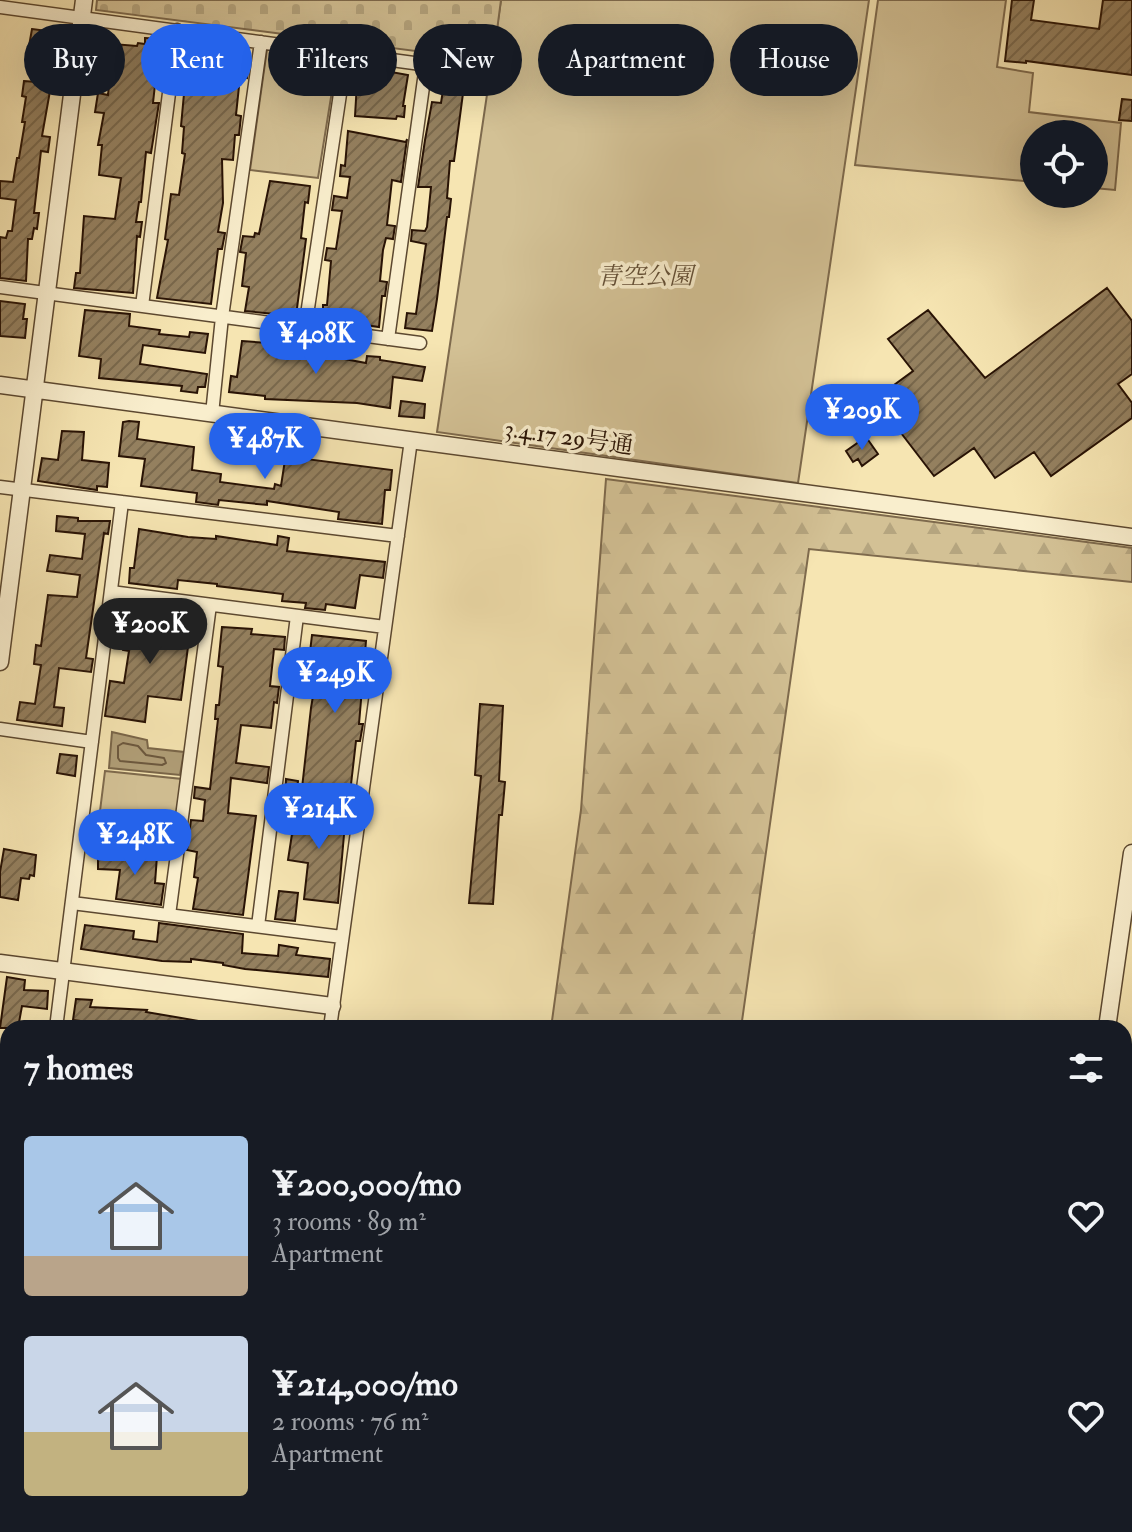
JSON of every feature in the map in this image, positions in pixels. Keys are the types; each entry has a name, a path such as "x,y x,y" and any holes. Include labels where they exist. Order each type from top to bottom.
{"street":[{"path":"0,7 83,9 150,24"},
{"path":"0,662 83,9"},
{"path":"252,41 268,43"},
{"path":"212,414 222,317 261,42"},
{"path":"142,306 169,96"},
{"path":"305,328 340,96"},
{"path":"388,339 422,96"},
{"path":"0,287 420,343"},
{"name":"3.4.17 29号通","path":"0,385 1132,537"},
{"path":"331,1020 411,440"},
{"path":"0,487 398,536"},
{"path":"57,1020 122,502"},
{"path":"111,592 385,627"},
{"path":"169,915 210,605"},
{"path":"258,926 297,616"},
{"path":"0,729 92,742"},
{"path":"1109,1020 1127,923 1132,853"},
{"path":"72,903 342,937"},
{"path":"0,963 332,1006"}],"green space":[{"path":"97,0 501,0 498,24 413,24 413,51 397,49 397,24 268,24 268,32 252,30 252,24 205,24 96,10"},
{"name":"青空公園","path":"501,0 869,0 858,75 858,24 730,24 730,96 855,96 798,483 437,432 487,96 522,96 522,24 497,24"},
{"path":"878,0 1006,0 997,67 1033,73 1029,112 1096,120 1020,120 1020,181 855,165"},
{"path":"267,49 268,96 331,96 318,178 250,170"},
{"path":"1108,121 1121,123 1115,190 1108,189"},
{"path":"606,479 1132,548 1132,582 809,549 742,1020 552,1020 581,810"},
{"path":"105,771 182,779 173,851 141,848 136,854 95,851"}],"water":[{"path":"112,732 147,740 148,748 184,752 180,775 109,768"}],"building":[{"path":"1012,0 1034,0 1031,20 1099,29 1103,0 1132,0 1132,75 1005,61"},
{"path":"141,43 141,96 154,96 153,103 159,103 151,153 146,152 136,222 142,222 140,237 137,236 133,293 74,288 76,273 80,273 84,216 115,219 121,178 99,175 102,145 98,145 104,113 95,112 98,96 125,96 125,45 137,46"},
{"path":"397,73 408,75 404,117 355,116 356,96 397,96"},
{"path":"24,81 24,96 49,96 42,136 50,137 48,152 41,151 34,213 39,213 37,229 34,228 32,239 28,239 26,281 0,278 0,237 6,238 8,231 12,231 16,200 0,198 0,181 13,182 25,122 22,122 26,97 22,96"},
{"path":"184,96 238,96 236,115 241,116 239,135 235,135 233,160 222,159 223,203 218,232 225,233 222,249 218,249 211,304 157,298 168,240 165,239 171,194 179,195 185,154 182,153 184,127 181,126"},
{"path":"442,96 463,96 454,161 450,161 447,198 451,199 432,331 405,328 407,313 416,314 426,244 411,241 412,230 425,231 427,227 431,187 418,187 425,140 432,102 441,103"},
{"path":"1122,99 1132,100 1132,121 1119,120"},
{"path":"348,131 406,142 407,139 401,182 392,180 387,225 395,226 393,239 386,238 383,250 380,281 387,282 385,296 382,296 379,327 323,319 331,261 325,260 327,248 336,249 342,211 332,210 334,196 347,198 350,177 340,176 341,165 345,166"},
{"path":"270,181 310,186 301,238 306,239 296,316 245,311 249,287 242,286 246,253 240,252 243,236 259,234"},
{"path":"1107,288 1132,321 1132,374 1118,384 1132,403 1132,418 1051,476 1034,452 995,478 974,448 934,476 875,399 913,371 888,339 928,310 985,378"},
{"path":"0,301 25,304 25,338 0,336"},
{"path":"85,310 130,314 129,326 160,330 159,334 189,337 190,332 208,334 205,353 143,345 140,364 207,374 205,387 198,387 197,393 181,391 182,386 99,378 101,359 79,356"},
{"path":"242,341 296,345 296,350 366,363 367,356 425,367 422,381 393,377 390,408 357,403 265,399 265,396 229,392 231,376 237,377"},
{"path":"401,401 425,404 424,418 399,416"},
{"path":"123,422 139,422 137,439 194,447 192,470 221,474 220,482 274,489 275,484 281,486 285,460 290,461 291,457 392,470 390,490 385,490 382,524 338,519 339,512 267,501 267,505 219,500 218,505 196,502 197,493 141,486 145,459 119,456"},
{"path":"62,431 84,432 82,460 109,463 107,487 97,486 97,490 38,481 42,458 58,460"},
{"path":"866,437 878,454 862,466 858,459 853,462 846,451"},
{"path":"57,516 78,518 78,521 110,521 108,534 104,533 86,658 93,659 91,672 59,668 54,707 64,708 62,726 17,720 20,702 35,704 41,665 34,664 36,645 41,646 48,595 77,597 80,575 47,571 50,555 82,559 85,534 56,531"},
{"path":"139,529 277,545 278,536 289,538 287,551 385,562 383,578 360,575 355,608 326,604 325,610 305,608 306,603 282,601 283,594 217,584 178,580 177,589 129,583"},
{"path":"127,614 191,624 181,700 148,696 145,722 105,716 110,681 124,683 129,651 123,650"},
{"path":"222,627 252,629 251,634 285,637 284,650 274,649 270,686 279,687 271,728 241,725 236,763 269,767 267,783 231,778 228,813 256,816 243,915 193,909 198,878 194,877 197,852 187,850 191,820 203,821 205,800 194,798 195,787 210,789 218,719 215,719 216,705 219,705 223,667 218,666"},
{"path":"312,635 366,641 359,724 363,724 360,741 356,741 350,793 302,788 321,653 310,652"},
{"path":"480,704 503,706 499,781 505,782 502,815 499,815 493,904 469,903 481,776 475,775"},
{"path":"60,754 77,756 75,776 57,773"},
{"path":"286,779 298,781 296,802 285,800"},
{"path":"296,808 346,812 338,903 304,899 308,863 288,860"},
{"path":"4,849 36,855 34,876 21,878 18,900 0,897"},
{"path":"106,853 157,856 155,883 164,884 161,905 116,899 120,870 98,869 98,856 105,856"},
{"path":"279,891 298,893 295,921 275,919"},
{"path":"159,923 243,934 242,953 278,956 279,945 298,948 296,955 330,959 328,977 245,969 191,959 191,962 162,961 81,949 85,925 134,931 133,939 157,942"},
{"path":"7,977 25,980 24,990 48,991 47,1009 22,1006 19,1020 1,1020"},
{"path":"76,999 92,1000 90,1007 147,1010 193,1020 73,1020"}]}
